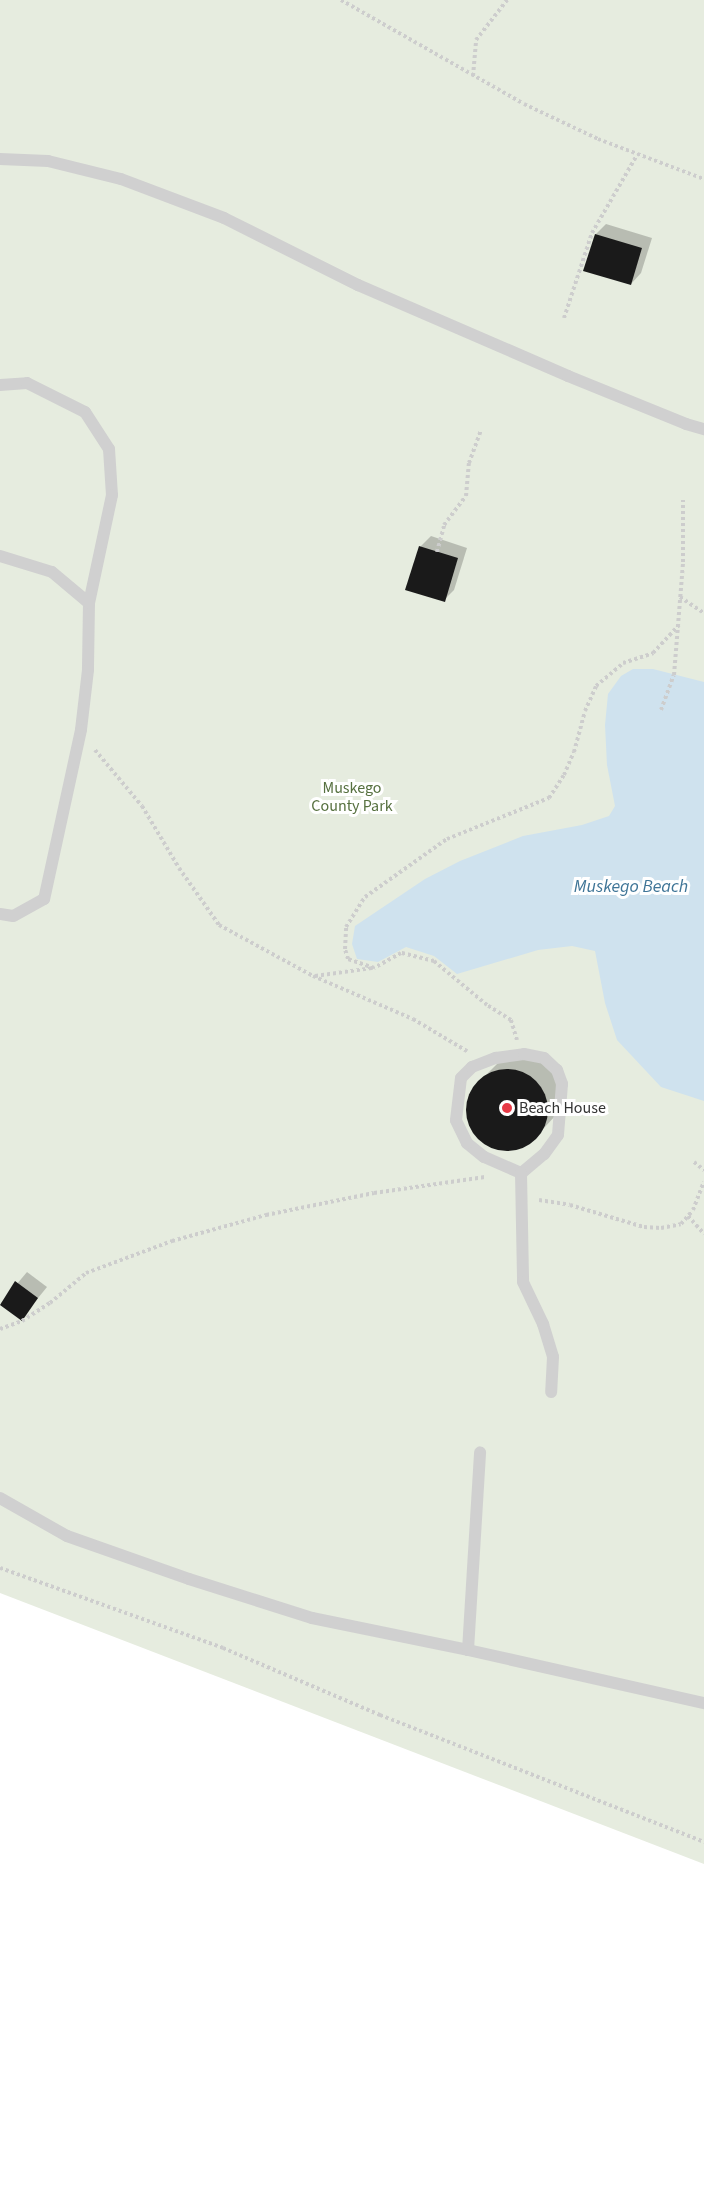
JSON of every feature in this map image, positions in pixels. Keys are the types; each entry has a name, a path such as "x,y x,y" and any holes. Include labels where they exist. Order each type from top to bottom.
{"lane":[{"path":"0,159 48,161 120,179 224,218 358,285 578,380 686,424 704,429"},
{"path":"0,385 27,383 85,412 109,449 112,495 89,603 88,670 81,730 44,899 13,916 0,914"},
{"path":"0,556 52,572 89,603"},
{"path":"521,1055 544,1058 556,1070 562,1084 558,1135 544,1154 521,1173 484,1157 467,1143 456,1120 461,1078 472,1067 521,1055"},
{"path":"521,1173 523,1282 543,1324 553,1357 551,1392"},
{"path":"468,1650 480,1452"},
{"path":"0,1498 67,1536 189,1579 312,1618 704,1703"}],"path":[{"path":"341,0 535,109 637,155 704,178"},
{"path":"473,76 476,40 507,0"},
{"path":"564,318 592,233 637,155"},
{"path":"437,552 444,525 466,496 469,463 481,430"},
{"path":"661,710 674,675 679,625 683,500"},
{"path":"680,597 704,613"},
{"path":"374,968 348,959 345,949 346,927 365,897 447,839 549,798 564,775 574,752 585,711 596,686 623,663 654,653 679,625"},
{"path":"81,730 97,754 142,806 179,868 219,925 313,976 413,1019 486,1062"},
{"path":"313,976 374,968 401,953 434,961 487,1005 511,1020 521,1055"},
{"path":"694,1162 704,1170"},
{"path":"0,1329 22,1321 50,1303 86,1273 172,1241 266,1215 331,1202 489,1177"},
{"path":"521,1197 570,1205 644,1227 661,1228 681,1224 688,1216 704,1182"},
{"path":"688,1216 704,1234"},
{"path":"0,1568 224,1648 380,1715 704,1842"}],"green space":[{"name":"Muskego County Park","path":"0,0 704,0 704,1864 0,1593"}],"water":[{"name":"Muskego Beach","path":"633,669 653,669 704,682 704,1101 661,1087 617,1040 605,1003 595,951 572,946 538,950 457,974 434,956 406,947 378,962 357,959 352,944 355,926 425,879 460,861 523,836 582,825 609,816 615,806 607,765 605,725 608,694 621,676"}],"building":[{"path":"595,234 642,248 631,285 583,271"},
{"path":"419,546 458,558 445,602 405,590"},
{"name":"Beach House","path":"507,1069 523,1072 536,1081 545,1094 548,1110 545,1126 536,1139 523,1148 507,1151 491,1148 478,1139 469,1126 466,1110 469,1094 478,1081 491,1072"},
{"path":"15,1281 38,1298 22,1321 0,1305"}],"place":[{"name":"Beach House","path":"507,1108"}]}
